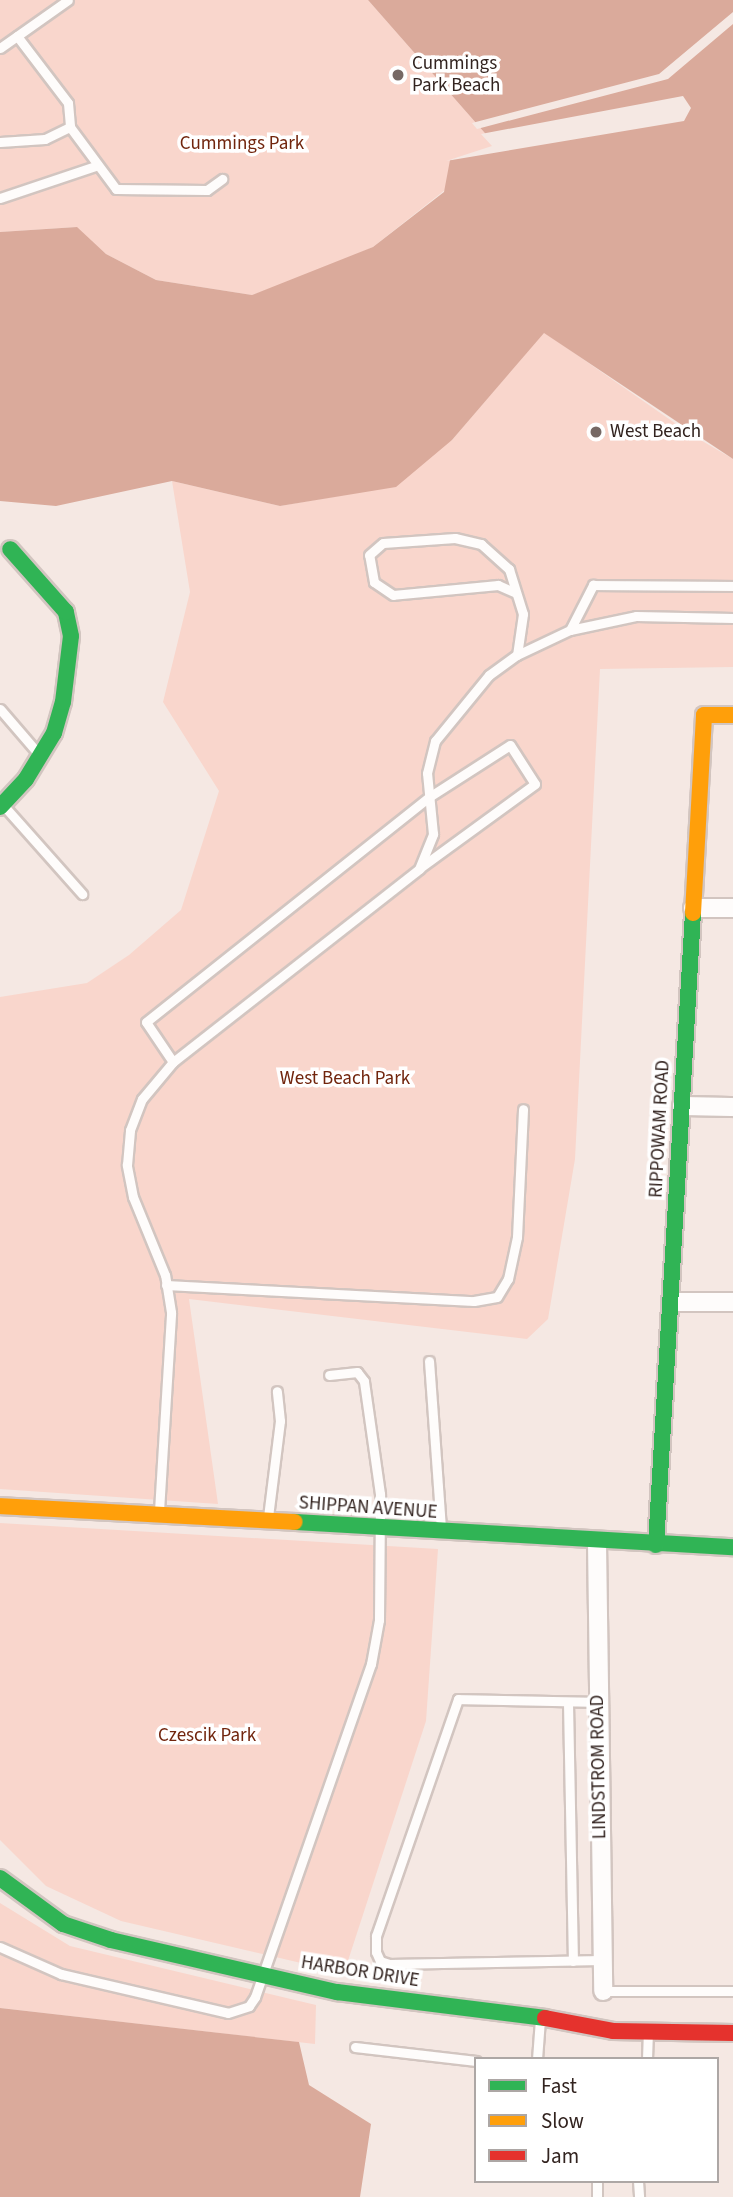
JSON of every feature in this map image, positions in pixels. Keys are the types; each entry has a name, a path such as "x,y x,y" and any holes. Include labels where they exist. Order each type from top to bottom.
{"street":[{"path":"1,806 41,757 63,702 71,636 66,612 5,553"},
{"name":"RIPPOWAM ROAD","path":"656,1545 704,715 733,715"},
{"path":"693,908 733,908"},
{"path":"682,1106 733,1107"},
{"path":"672,1301 733,1303"},
{"name":"SHIPPAN AVENUE","path":"0,1506 597,1543 733,1547"},
{"name":"LINDSTROM ROAD","path":"597,1543 597,1702 603,1991"},
{"name":"HARBOR DRIVE","path":"0,1878 63,1924 260,1976 358,1996 540,2017 648,2034 733,2033"}],"lane":[{"path":"0,48 68,0"},
{"path":"17,36 68,103 70,127 116,189 207,190 222,179"},
{"path":"0,142 45,139 70,127"},
{"path":"0,198 98,165"},
{"path":"516,593 498,585 393,595 374,582 369,555 383,543 454,538 481,544 509,569 523,614 517,655"},
{"path":"570,631 593,585 733,586"},
{"path":"419,869 433,834 427,773 435,741 489,675 517,655 570,631 636,616 733,618"},
{"path":"0,709 41,757"},
{"path":"159,1516 171,1312 166,1285 133,1197 126,1155 142,1099 173,1062 419,869 535,784 510,746 429,797 146,1022 173,1062"},
{"path":"1,806 82,894"},
{"path":"166,1285 474,1301 497,1297 508,1279 517,1237 523,1110"},
{"path":"429,1361 442,1533"},
{"path":"0,1947 61,1974 228,2013 249,2006 370,1664 379,1620 380,1494 364,1381 357,1372 329,1375"},
{"path":"267,1522 280,1421 276,1391"},
{"path":"597,1702 457,1699 376,1936 376,1952 380,1961 389,1964 602,1960"},
{"path":"568,1703 573,1961"},
{"path":"603,1991 733,1991"},
{"path":"537,2057 540,2017"},
{"path":"647,2057 648,2034"},
{"path":"355,2047 474,2061"}],"green space":[{"name":"Cummings Park","path":"0,0 368,0 498,148 373,247 306,277 252,295 156,280 106,254 76,227 0,232"},
{"name":"West Beach Park","path":"544,332 692,435 733,459 733,667 600,669 575,1159 548,1319 527,1339 189,1299 218,1504 0,1489 0,997 87,983 129,955 181,910 219,791 163,702 190,592 172,481 280,506 337,496 452,440"},
{"name":"Czescik Park","path":"0,1523 438,1549 426,1721 344,1973 121,1921 46,1886 0,1840"},
{"path":"0,1903 70,1946 316,2005 315,2044 0,2008"}],"shaded area":[{"path":"368,0 733,0 733,459 544,333 452,440 396,487 280,506 172,481 56,506 0,501 0,232 77,227 106,254 156,280 252,295 373,247 444,192 450,160 498,148"},
{"path":"0,2008 299,2042 309,2085 371,2124 360,2197 0,2197"}],"pier":[{"path":"733,12 733,24 668,79 477,129 472,123 659,74"},
{"path":"683,96 691,108 684,121 446,161 492,146 481,134"}],"traffic: fast":[{"path":"0,807 26,779 54,733 63,702 71,636 66,612 10,549"},
{"path":"656,1545 693,913"},
{"path":"295,1522 733,1547"},
{"path":"0,1878 63,1924 111,1940 337,1992 545,2018"}],"traffic: slow":[{"path":"693,913 704,715 733,715"},
{"path":"0,1506 295,1522"}],"traffic: jam":[{"path":"545,2018 613,2031 733,2033"}],"place":[{"name":"Cummings Park Beach","path":"398,75"},
{"name":"West Beach","path":"596,432"}]}
